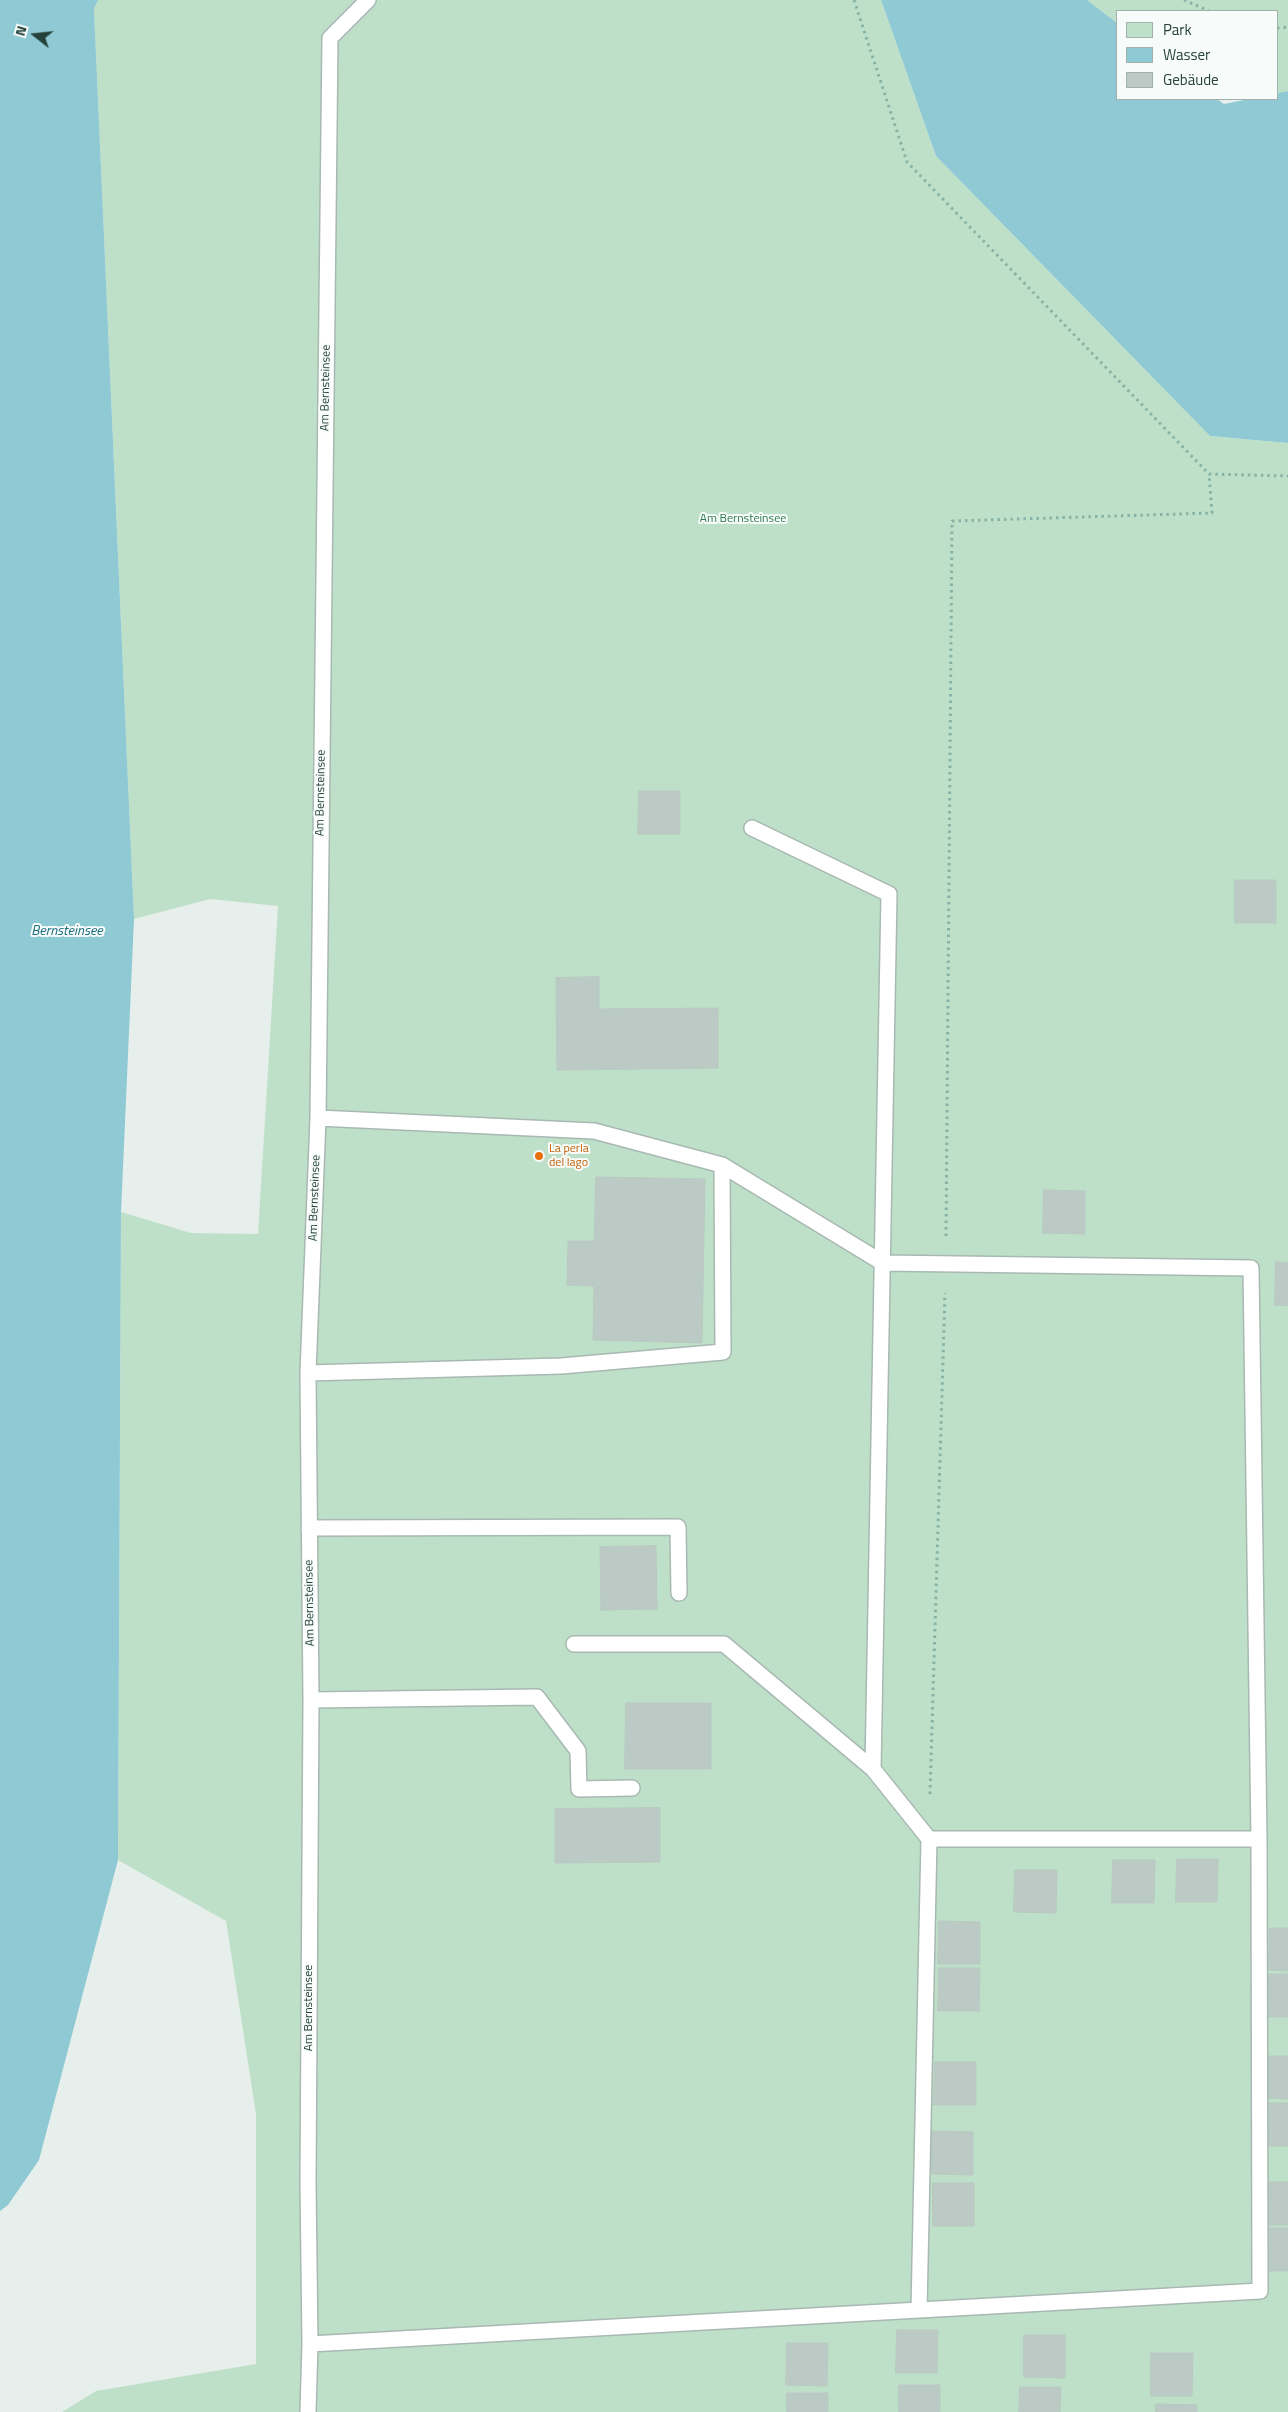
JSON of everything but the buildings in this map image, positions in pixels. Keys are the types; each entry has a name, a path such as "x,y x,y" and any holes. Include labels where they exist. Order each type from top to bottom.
{"lane":[{"name":"Am Bernsteinsee","path":"308,2412 310,2344 308,2172 311,1700 308,1373 318,1118 330,38 368,0"},
{"path":"752,828 889,894 873,1769"},
{"path":"310,2344 1260,2291 1259,1839 1251,1268 883,1262 722,1165 594,1131 318,1118"},
{"path":"308,1373 562,1366 723,1352 722,1165"},
{"path":"309,1528 678,1527 679,1593"},
{"path":"574,1644 724,1644 873,1769 929,1839 919,2310"},
{"path":"311,1700 537,1697 578,1751 579,1789 632,1788"},
{"path":"929,1839 1259,1839"}],"path":[{"path":"854,0 907,162 1209,474 1212,513 952,521 946,1263 929,1839"},
{"path":"1184,0 1207,10"},
{"path":"1209,474 1288,476"}],"green space":[{"name":"Am Bernsteinsee","path":"98,0 881,0 936,156 1210,436 1288,443 1288,2412 62,2412 96,2391 256,2364 256,2114 226,1921 118,1860 121,1212 191,1233 258,1234 278,906 210,899 134,919 94,9"},
{"path":"1087,0 1288,0 1288,91 1278,93 1278,10 1116,10 1116,22"}],"water":[{"name":"Bernsteinsee","path":"0,0 98,0 94,9 134,919 121,1212 118,1860 39,2160 8,2205 0,2211"},
{"path":"881,0 1087,0 1116,22 1116,100 1218,100 1224,104 1244,100 1278,100 1278,93 1288,91 1288,443 1210,436 936,156"}],"place":[{"name":"La perla del lago","path":"539,1156"}]}
